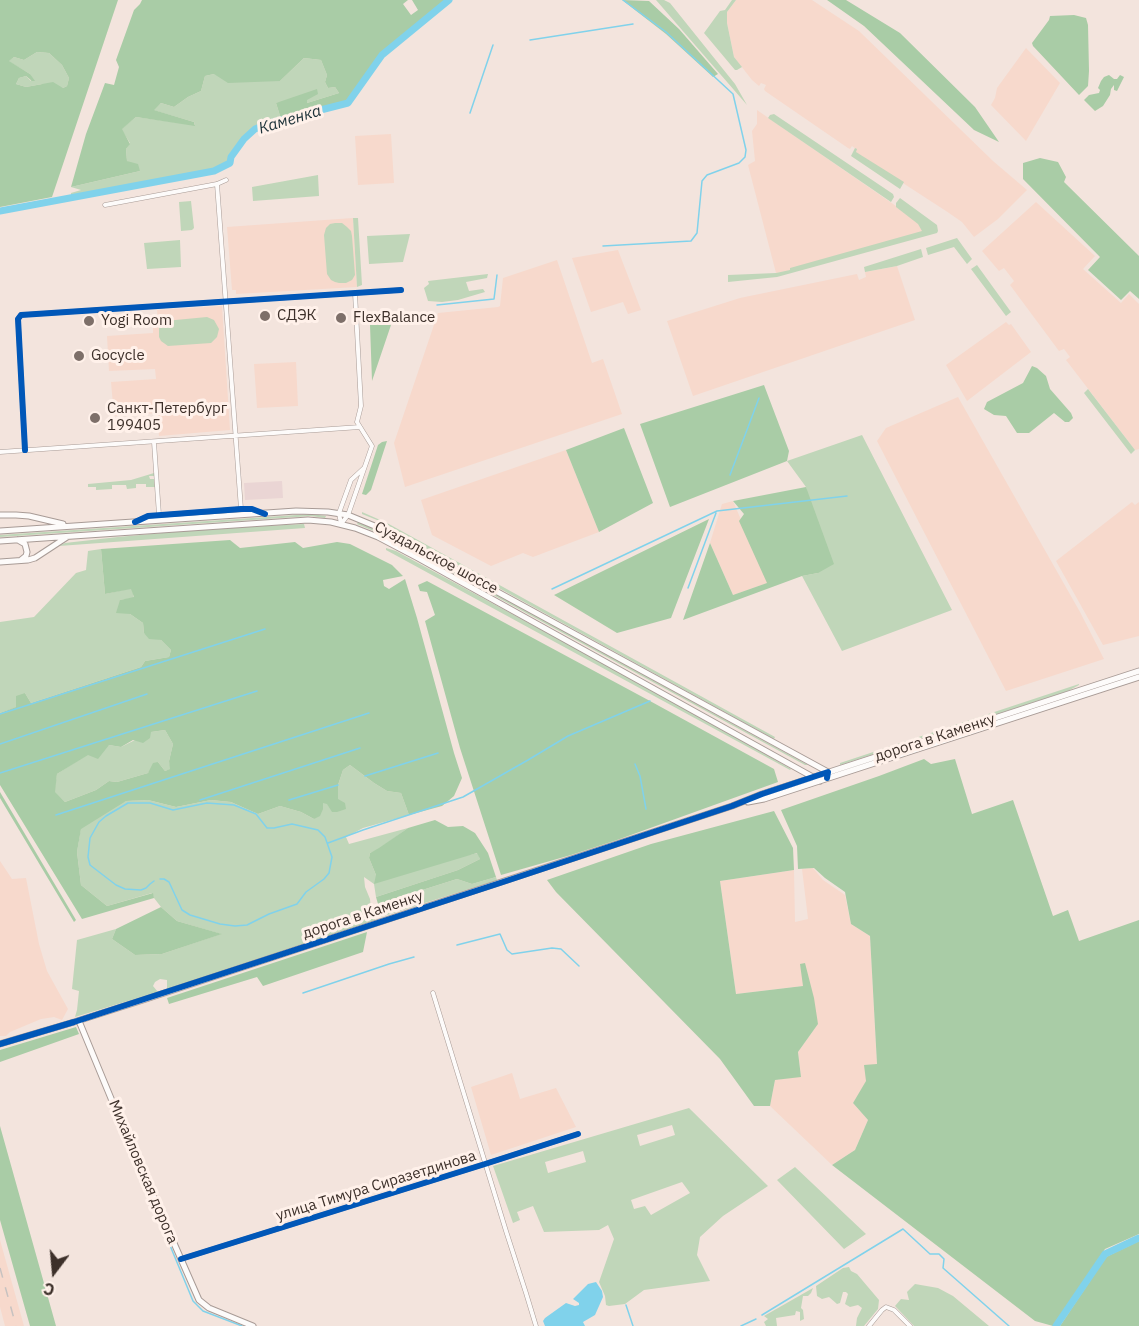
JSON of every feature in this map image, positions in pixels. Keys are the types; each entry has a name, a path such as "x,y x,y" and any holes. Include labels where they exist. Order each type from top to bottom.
{"main road":[{"name":"Суздальское шоссе","path":"0,531 296,511 348,515 382,528 828,775"},
{"path":"0,515 29,516 71,525"},
{"name":"Суздальское шоссе","path":"0,540 308,520 341,524 402,549 820,781"},
{"path":"0,562 35,558 68,536"},
{"path":"17,539 25,544 27,552 26,556 18,561"},
{"name":"дорога в Каменку","path":"732,806 764,799 820,781 828,775 1139,671"},
{"name":"дорога в Каменку","path":"0,1044 79,1021 814,777 828,775 1139,677"},
{"name":"Михайловская дорога","path":"79,1021 199,1300 209,1308 254,1326"}],"street":[{"path":"105,205 217,184 226,180"},
{"path":"217,184 241,509"},
{"path":"25,450 18,319 20,316 401,290"},
{"path":"341,524 348,515 372,446 357,422 361,406 355,293"},
{"path":"0,452 360,427"},
{"path":"154,442 159,515"},
{"path":"341,524 339,513 351,480 365,468"},
{"path":"135,522 148,516 241,509 252,509 265,514"},
{"path":"433,993 536,1326"},
{"name":"улица Тимура Сиразетдинова","path":"181,1258 578,1134"},
{"path":"869,1326 886,1307 894,1310 910,1326"}],"shaded area":[{"path":"736,0 812,0 859,31 993,161 1027,190 998,219 974,237 962,222 855,152 856,149 852,146 848,148 765,91 766,85 761,83 759,86 752,80 734,57 727,23 727,12"},
{"path":"1026,48 1060,83 1026,141 991,105 997,88"},
{"path":"757,110 929,231 776,273 748,165 755,161 752,131 757,124"},
{"path":"391,134 394,183 358,185 355,136"},
{"path":"1036,202 1095,256 1083,269 1121,303 1129,294 1139,304 1139,449 1135,450 1066,360 1070,357 1064,349 1059,351 1010,285 1014,281 1004,268 999,271 982,251"},
{"path":"353,218 357,287 236,294 236,290 232,290 227,227"},
{"path":"618,250 641,310 628,314 623,302 591,312 572,258"},
{"path":"557,260 592,363 603,359 622,414 405,487 394,443 438,313 498,307 500,306 503,278"},
{"path":"897,266 915,320 693,396 667,321 740,298 857,274 859,280 866,277 865,272"},
{"path":"222,306 230,430 159,436 157,413 114,416 111,382 156,379 155,369 109,371 107,336 153,333 153,322 158,321 157,310"},
{"path":"1006,322 1011,324 1031,352 967,401 946,365"},
{"path":"296,362 298,406 257,408 254,364"},
{"path":"958,397 1080,612 1104,659 1006,691 877,441 886,428"},
{"path":"566,450 599,532 533,557 523,553 491,566 432,535 421,500"},
{"path":"282,481 283,498 245,500 244,483"},
{"path":"733,501 768,583 733,595 710,543 722,504"},
{"path":"1132,502 1135,505 1139,502 1139,636 1103,645 1056,561"},
{"path":"0,861 12,879 26,878 39,944 47,971 68,1009 62,1020 54,1017 41,1019 10,1032 6,1036 0,1036"},
{"path":"813,868 823,880 845,895 851,924 870,936 877,1065 853,1103 868,1120 855,1150 832,1165 770,1106 775,1080 801,1076 798,1052 818,1024 803,986 736,994 720,881 794,870 795,922 808,919 802,869"},
{"path":"512,1073 520,1099 556,1088 576,1127 491,1155 471,1087"},
{"path":"0,1240 24,1326 5,1326 0,1307"}],"green space":[{"path":"0,0 118,0 52,197 0,207","holes":["37,52 49,53 62,65 69,78 67,86 63,88 53,82 26,87 16,84 19,78 26,76 35,81 30,74 9,61 14,57 24,60"]},
{"path":"142,0 408,0 403,4 411,15 418,10 412,0 446,0 381,53 349,101 281,119 276,103 317,89 318,94 307,100 307,103 339,93 335,87 328,88 325,82 327,75 321,60 304,58 280,81 228,83 214,74 205,76 201,91 174,107 161,103 154,110 194,122 195,126 136,117 122,129 130,144 126,149 127,161 138,164 140,171 71,187 86,134 105,83 114,85 119,67 116,60 134,10"},
{"path":"622,0 649,1 679,29 718,74 713,77 666,34"},
{"path":"656,0 670,3 735,84 747,105"},
{"path":"732,0 736,0 727,12 727,23 734,57 742,67 737,70 704,33 720,11 725,10"},
{"path":"827,0 846,0 900,33 975,107 999,142 974,130 864,26"},
{"path":"1074,15 1086,18 1088,25 1088,86 1079,95 1032,43 1050,16"},
{"path":"37,52 49,53 62,65 69,78 67,86 63,88 42,84 26,87 16,84 19,78 26,76 31,81 30,74 8,61 14,57 24,60"},
{"path":"304,58 321,60 327,75 325,82 328,88 335,87 339,93 307,103 306,100 276,103 281,119 254,127 231,157 230,163 214,171 71,198 71,193 81,190 71,187 140,171 127,161 126,149 130,143 121,129 136,117 195,125 194,122 153,110 161,103 174,107 201,91 205,76 214,74 280,81"},
{"path":"1109,75 1114,79 1120,75 1124,77 1117,91 1114,90 1114,85 1103,106 1095,111 1084,100 1089,95 1099,93 1098,88 1101,81"},
{"path":"774,114 893,194 891,202 768,118"},
{"path":"855,148 856,152 904,182 900,189 851,156"},
{"path":"1040,158 1058,162 1066,177 1064,182 1139,256 1139,299 1130,291 1121,300 1088,270 1100,257 1023,179 1023,163"},
{"path":"318,175 319,196 253,201 252,187"},
{"path":"900,198 937,225 937,233 777,277 728,282 728,275 776,273 790,270 790,268 922,231 918,224 896,207"},
{"path":"191,201 194,228 181,231 179,202"},
{"path":"353,218 358,218 362,285 357,287"},
{"path":"335,223 342,223 351,231 352,236 355,275 346,283 335,282 327,274 324,235 326,228"},
{"path":"410,234 403,262 369,264 367,236"},
{"path":"957,238 972,259 967,264 954,247 928,255 926,248"},
{"path":"180,240 181,267 147,269 144,243"},
{"path":"921,249 923,257 897,266 865,272 864,267"},
{"path":"977,265 1011,312 1006,316 971,269"},
{"path":"488,274 487,278 466,282 469,291 483,289 485,292 458,300 428,301 424,288 429,284 428,281"},
{"path":"207,317 214,320 219,329 217,337 211,343 168,346 159,337 159,326 165,321"},
{"path":"370,325 391,325 372,381"},
{"path":"1032,366 1046,376 1050,389 1073,418 1065,422 1054,413 1029,433 1017,433 1006,416 994,415 984,409 987,402 1023,383"},
{"path":"764,385 789,451 787,461 670,507 640,424"},
{"path":"1088,389 1135,450 1131,454 1084,393"},
{"path":"624,428 653,503 599,532 566,450"},
{"path":"862,435 952,610 842,651 802,576 818,573 806,487 787,461"},
{"path":"387,441 371,490 366,495 362,494 378,445"},
{"path":"154,473 154,476 149,476 150,479 154,479 155,487 136,484 136,488 127,489 126,485 112,485 112,489 96,490 96,487 88,487 88,484 131,480"},
{"path":"806,487 834,564 818,573 802,576 683,620 710,543 733,595 767,583 739,521 744,514 733,501"},
{"path":"362,512 387,523 775,737 774,739 402,535 387,524 362,514"},
{"path":"311,514 326,516 325,518 311,516 0,537 0,535"},
{"path":"709,519 671,618 617,633 554,595"},
{"path":"358,522 383,532 808,765 383,535 357,524"},
{"path":"304,524 305,528 59,546 65,543 207,529"},
{"path":"230,540 240,548 295,542 303,548 337,542 350,544 392,565 403,576 383,580 384,586 389,589 405,579 462,778 454,796 442,806 409,815 401,793 387,791 350,765 343,770 338,785 338,799 345,803 346,809 332,812 327,804 323,803 320,816 314,819 301,812 280,806 258,814 231,802 211,800 176,807 148,800 126,801 81,829 77,852 81,885 107,906 153,893 154,898 82,919 0,785 0,713 16,707 16,696 25,693 31,703 141,667 145,661 169,657 171,650 161,640 149,639 144,633 143,623 130,614 116,613 120,600 134,597 131,589 105,594 101,549","holes":["165,730 173,744 169,761 170,769 165,771 158,762 153,763 148,773 117,782 109,781 96,790 65,802 55,792 57,774 88,755 98,759 109,745 121,747 133,740 143,743 150,738 151,732"]},
{"path":"386,548 396,551 750,743 791,769 386,550"},
{"path":"101,549 105,594 132,588 134,598 120,600 130,614 143,623 144,633 161,640 171,650 169,657 145,661 141,667 31,703 25,693 17,707 0,713 0,622 34,617 76,573 86,570 88,551"},
{"path":"427,581 774,769 778,782 617,840 501,875 460,748 425,621 435,615 427,592 420,591 418,585"},
{"path":"1079,684 1068,691 840,765 840,763"},
{"path":"165,730 173,744 169,761 171,769 165,771 158,762 148,773 117,782 109,781 96,790 65,802 54,792 57,774 88,754 109,745 121,747 151,732"},
{"path":"924,759 931,764 955,759 972,814 1013,800 1053,916 1068,910 1079,941 1139,920 1139,1234 1105,1249 1053,1326 1035,1321 832,1165 855,1150 868,1120 853,1103 866,1081 864,1065 877,1064 870,936 851,924 845,892 814,868 798,869 797,846 781,810"},
{"path":"350,765 387,791 401,793 409,815 363,828 346,837 349,844 408,828 370,853 369,858 376,875 478,853 480,859 458,870 376,897 374,884 364,877 375,920 167,989 167,980 160,979 153,986 158,992 75,1017 79,991 72,989 77,940 116,929 112,939 135,955 162,954 221,934 177,921 161,907 152,893 107,906 81,885 77,852 84,809 126,801 148,800 176,807 211,800 231,802 258,814 280,806 301,812 314,819 322,803 338,799 338,785 343,770"},
{"path":"0,792 76,920 74,922 0,798"},
{"path":"774,811 793,848 794,870 720,881 736,994 803,986 800,964 805,963 818,1024 798,1052 801,1077 775,1080 770,1106 754,1106 720,1059 556,892 547,880 651,844"},
{"path":"435,820 448,827 463,826 475,833 488,853 496,877 472,884 457,879 378,904 376,897 458,870 480,859 477,853 374,884 376,875 369,858 370,853 408,828"},
{"path":"496,877 497,880 381,917 378,904 457,879 472,884"},
{"path":"161,907 177,921 222,934 162,954 135,955 112,939 116,929"},
{"path":"367,932 363,952 263,986 257,977 169,1004 167,998"},
{"path":"76,1027 79,1034 0,1062 0,1050"},
{"path":"689,1108 768,1186 723,1216 700,1237 697,1255 710,1281 644,1290 625,1304 609,1306 606,1305 599,1282 614,1239 608,1225 599,1230 544,1232 533,1206 517,1212 520,1220 513,1223 493,1166","holes":["672,1125 675,1135 640,1146 637,1135","583,1151 586,1162 548,1173 545,1162","682,1182 690,1193 651,1215 645,1206 634,1209 631,1200"]},
{"path":"0,1126 56,1326 30,1326 0,1220"},
{"path":"795,1167 866,1234 844,1249 777,1180"},
{"path":"1139,1241 1139,1326 1060,1326 1106,1257"},
{"path":"849,1267 879,1300 878,1309 864,1326 856,1326 862,1308 858,1305 850,1307 845,1304 848,1294 846,1292 843,1292 840,1303 837,1304 829,1297 822,1299 817,1296 816,1286 843,1268"},
{"path":"915,1284 938,1288 953,1296 989,1326 914,1326 895,1306 901,1299 909,1300 907,1292"},
{"path":"813,1288 808,1296 803,1296 801,1308 804,1319 800,1321 800,1312 796,1311 795,1315 776,1318 777,1326 766,1326 764,1322 768,1319 764,1316"}],"water":[{"path":"596,1282 603,1297 595,1315 583,1322 585,1326 545,1326 543,1321 545,1318 566,1303 579,1305 573,1299 588,1284"}],"waterway":[{"name":"Каменка","path":"0,211 214,171 230,163 231,157 244,139 255,129 348,103 382,55 449,0"},
{"path":"603,246 691,241 697,233 702,181 707,175 739,163 745,157 746,150 733,94 666,32 623,0"},
{"path":"530,40 633,24"},
{"path":"470,113 493,45"},
{"path":"437,305 494,299 497,275"},
{"path":"730,475 759,398"},
{"path":"552,589 717,511 847,496"},
{"path":"688,588 716,513"},
{"path":"0,714 265,629"},
{"path":"0,773 257,691"},
{"path":"0,744 147,694"},
{"path":"328,843 463,797 568,736 650,701"},
{"path":"56,815 369,713"},
{"path":"200,800 360,748"},
{"path":"365,776 438,753"},
{"path":"635,764 640,776 646,809"},
{"path":"289,800 338,785"},
{"path":"154,881 141,890 125,889 90,865 88,857 90,838 99,822 128,803 150,803 173,810 207,803 234,805 256,814 267,828 292,824 318,830 325,837 332,857 329,873 306,892 297,904 247,925 220,924 190,915 182,910 169,882 160,879"},
{"path":"457,945 500,934 507,950 512,954 552,948 561,949 579,966"},
{"path":"303,993 414,957"},
{"path":"148,1192 167,1238"},
{"path":"762,1315 903,1229 930,1254 939,1254 944,1259 943,1268 1009,1326"},
{"path":"1056,1326 1105,1254 1139,1238"},
{"path":"169,1243 193,1301 203,1311 242,1326"},
{"path":"626,1305 633,1326"},
{"path":"741,1326 756,1319"}],"railway":[{"path":"0,1268 16,1326"}],"cycle path":[{"path":"25,450 18,319 21,315 401,290"},
{"path":"135,522 148,516 241,509 252,509 265,514"},
{"path":"0,1044 500,883 828,772 827,778"},
{"path":"181,1259 578,1134"}],"place":[{"name":"СДЭК","path":"265,316"},
{"name":"FlexBalance","path":"341,318"},
{"name":"Yogi Room","path":"89,321"},
{"name":"Gocycle","path":"79,356"},
{"name":"Санкт-Петербург 199405","path":"95,418"}]}
